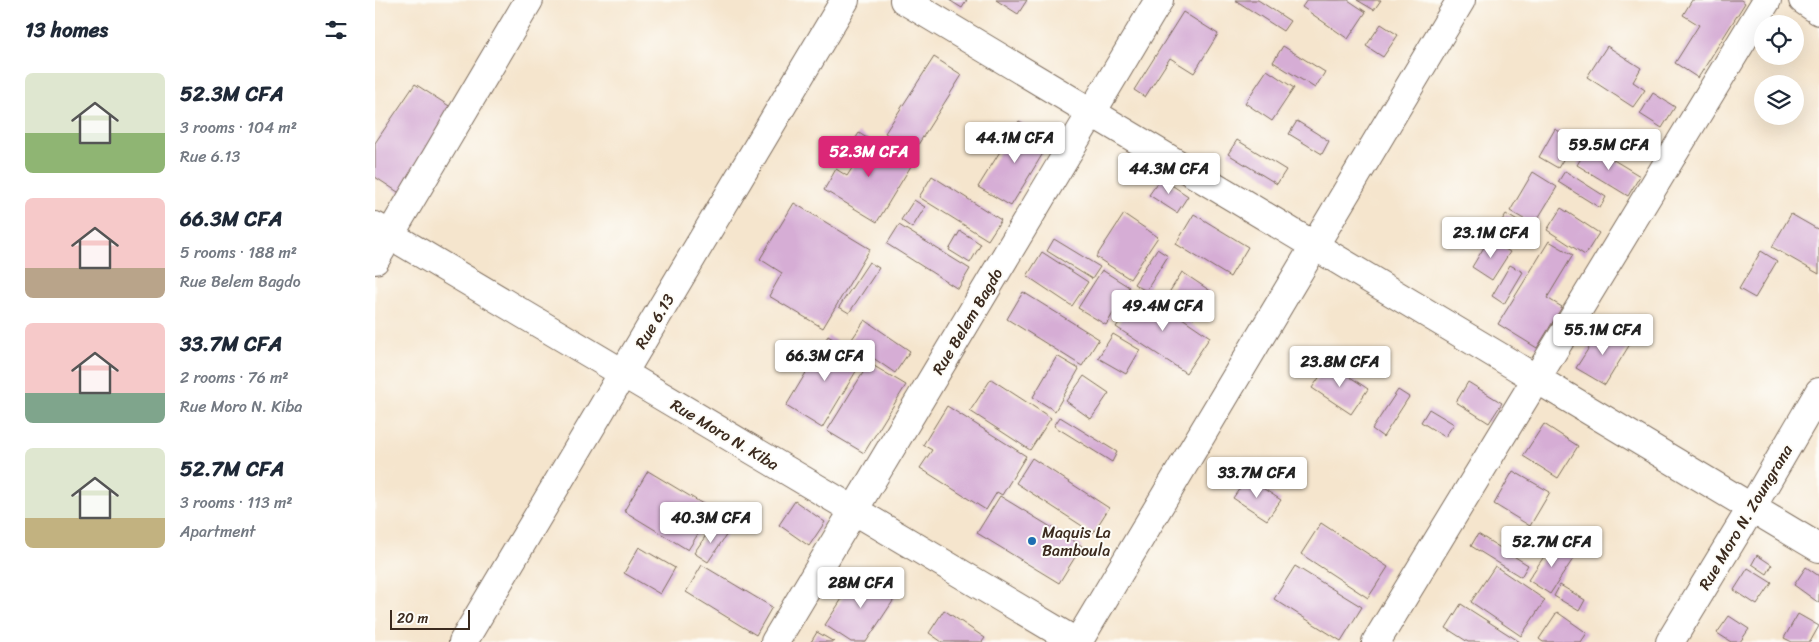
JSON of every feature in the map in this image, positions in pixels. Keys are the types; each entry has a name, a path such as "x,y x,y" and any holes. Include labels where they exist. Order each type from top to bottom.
{"street":[{"path":"375,260 382,230 529,0"},
{"name":"Rue 6.13","path":"463,642 845,0"},
{"path":"904,0 1819,548"},
{"name":"Rue Belem Bagdo","path":"775,642 1159,0"},
{"path":"1077,642 1461,0"},
{"path":"1376,642 1767,0"},
{"path":"1803,0 1819,10"},
{"name":"Rue Moro N. Kiba","path":"382,230 1077,642"},
{"name":"Rue Moro N. Zoungrana","path":"1670,642 1819,392"}],"building":[{"path":"949,0 967,0 962,8"},
{"path":"996,0 1027,0 1018,14"},
{"path":"1235,0 1258,0 1290,21 1283,31"},
{"path":"1307,0 1348,0 1366,12 1348,39 1302,7"},
{"path":"1357,0 1381,0 1374,10"},
{"path":"1692,0 1741,0 1745,3 1698,78 1675,63 1699,25 1683,15"},
{"path":"1183,12 1218,34 1194,73 1170,58 1145,97 1134,90"},
{"path":"1381,24 1398,35 1383,57 1366,46"},
{"path":"1283,46 1325,72 1315,88 1273,62"},
{"path":"1607,46 1641,68 1633,82 1645,90 1633,107 1587,77"},
{"path":"934,57 962,75 914,151 885,133"},
{"path":"1267,70 1294,88 1272,121 1245,103"},
{"path":"415,84 460,113 404,196 375,177 375,143"},
{"path":"1653,93 1675,107 1662,128 1640,114"},
{"path":"1019,121 1051,140 1011,206 978,187"},
{"path":"1297,121 1329,141 1322,154 1289,134"},
{"path":"1555,129 1575,140 1558,168 1539,157"},
{"path":"859,133 911,166 877,222 824,190 836,169 847,176 856,162 845,155"},
{"path":"1237,140 1286,170 1277,184 1228,154"},
{"path":"1589,145 1640,176 1628,196 1577,165"},
{"path":"1565,171 1606,197 1600,208 1558,182"},
{"path":"1533,172 1557,187 1534,225 1510,211"},
{"path":"932,176 1001,220 988,240 919,197"},
{"path":"1161,178 1188,196 1177,213 1149,195"},
{"path":"914,200 925,207 912,228 901,220"},
{"path":"794,203 870,249 823,328 769,296 782,273 760,259"},
{"path":"1561,208 1599,233 1585,255 1547,230"},
{"path":"1124,214 1158,237 1130,279 1096,257"},
{"path":"1194,214 1248,247 1230,277 1176,244"},
{"path":"1506,214 1524,225 1511,246 1493,234"},
{"path":"1791,214 1819,230 1819,274 1772,247"},
{"path":"899,225 970,269 958,289 887,244"},
{"path":"960,231 981,244 970,263 949,250"},
{"path":"1054,239 1100,267 1092,279 1047,251"},
{"path":"1489,239 1510,252 1492,280 1472,267"},
{"path":"1549,241 1573,255 1547,298 1562,307 1537,348 1498,324"},
{"path":"1157,249 1168,256 1146,291 1134,284"},
{"path":"1761,251 1777,261 1755,298 1739,289"},
{"path":"1042,252 1088,282 1072,306 1027,276"},
{"path":"869,262 879,268 849,313 839,307"},
{"path":"1510,265 1523,272 1504,304 1492,296"},
{"path":"1102,270 1129,287 1106,325 1078,308"},
{"path":"1182,272 1212,292 1194,318 1165,299"},
{"path":"1141,290 1210,337 1186,373 1116,327"},
{"path":"1023,292 1099,339 1082,366 1007,319"},
{"path":"865,320 910,351 895,373 850,342"},
{"path":"1602,327 1630,344 1605,385 1576,368"},
{"path":"1113,334 1140,350 1126,374 1098,358"},
{"path":"828,336 864,358 822,428 786,406"},
{"path":"1057,356 1079,369 1055,411 1033,397"},
{"path":"869,363 906,385 864,453 827,431"},
{"path":"1329,363 1368,389 1351,414 1312,388"},
{"path":"1084,376 1109,393 1091,419 1066,401"},
{"path":"991,379 1051,418 1030,450 970,411"},
{"path":"1468,382 1502,403 1489,423 1456,402"},
{"path":"1398,390 1409,397 1383,437 1372,429"},
{"path":"947,406 1026,456 1002,495 997,492 986,510 920,468 932,450 923,445"},
{"path":"1429,409 1454,424 1445,437 1421,422"},
{"path":"1060,417 1117,452 1112,462 1054,426"},
{"path":"1544,424 1578,446 1558,478 1523,456"},
{"path":"1032,458 1109,508 1093,533 1016,483"},
{"path":"648,471 713,510 688,550 624,511"},
{"path":"1513,471 1550,492 1530,526 1494,504"},
{"path":"1247,478 1281,500 1267,520 1233,498"},
{"path":"1000,496 1082,546 1059,583 977,533"},
{"path":"795,501 825,522 809,546 779,525"},
{"path":"1321,523 1388,567 1368,598 1301,554"},
{"path":"713,525 727,534 708,562 694,553"},
{"path":"1478,534 1528,565 1521,577 1471,546"},
{"path":"1554,542 1575,556 1550,594 1528,580"},
{"path":"639,547 675,568 660,594 624,573"},
{"path":"1757,555 1772,565 1767,574 1752,564"},
{"path":"702,565 772,607 756,635 686,592"},
{"path":"1295,566 1362,607 1341,641 1274,599"},
{"path":"1495,566 1545,600 1521,636 1471,602"},
{"path":"1806,567 1819,576 1819,603 1794,585"},
{"path":"1748,568 1772,583 1757,605 1734,590"},
{"path":"860,571 897,595 866,642 851,642 825,625"},
{"path":"1560,585 1585,600 1579,611 1554,596"},
{"path":"1461,604 1520,642 1468,642 1446,628"},
{"path":"944,610 985,638 982,642 942,642 929,633"},
{"path":"1557,612 1587,633 1581,642 1543,642 1539,639"},
{"path":"1798,614 1819,626 1810,642 1792,642 1784,638"},
{"path":"1729,616 1749,629 1740,642 1731,642 1717,633"},
{"path":"817,632 834,642 811,642"}],"place":[{"name":"Maquis La Bamboula","path":"1032,541"}]}
